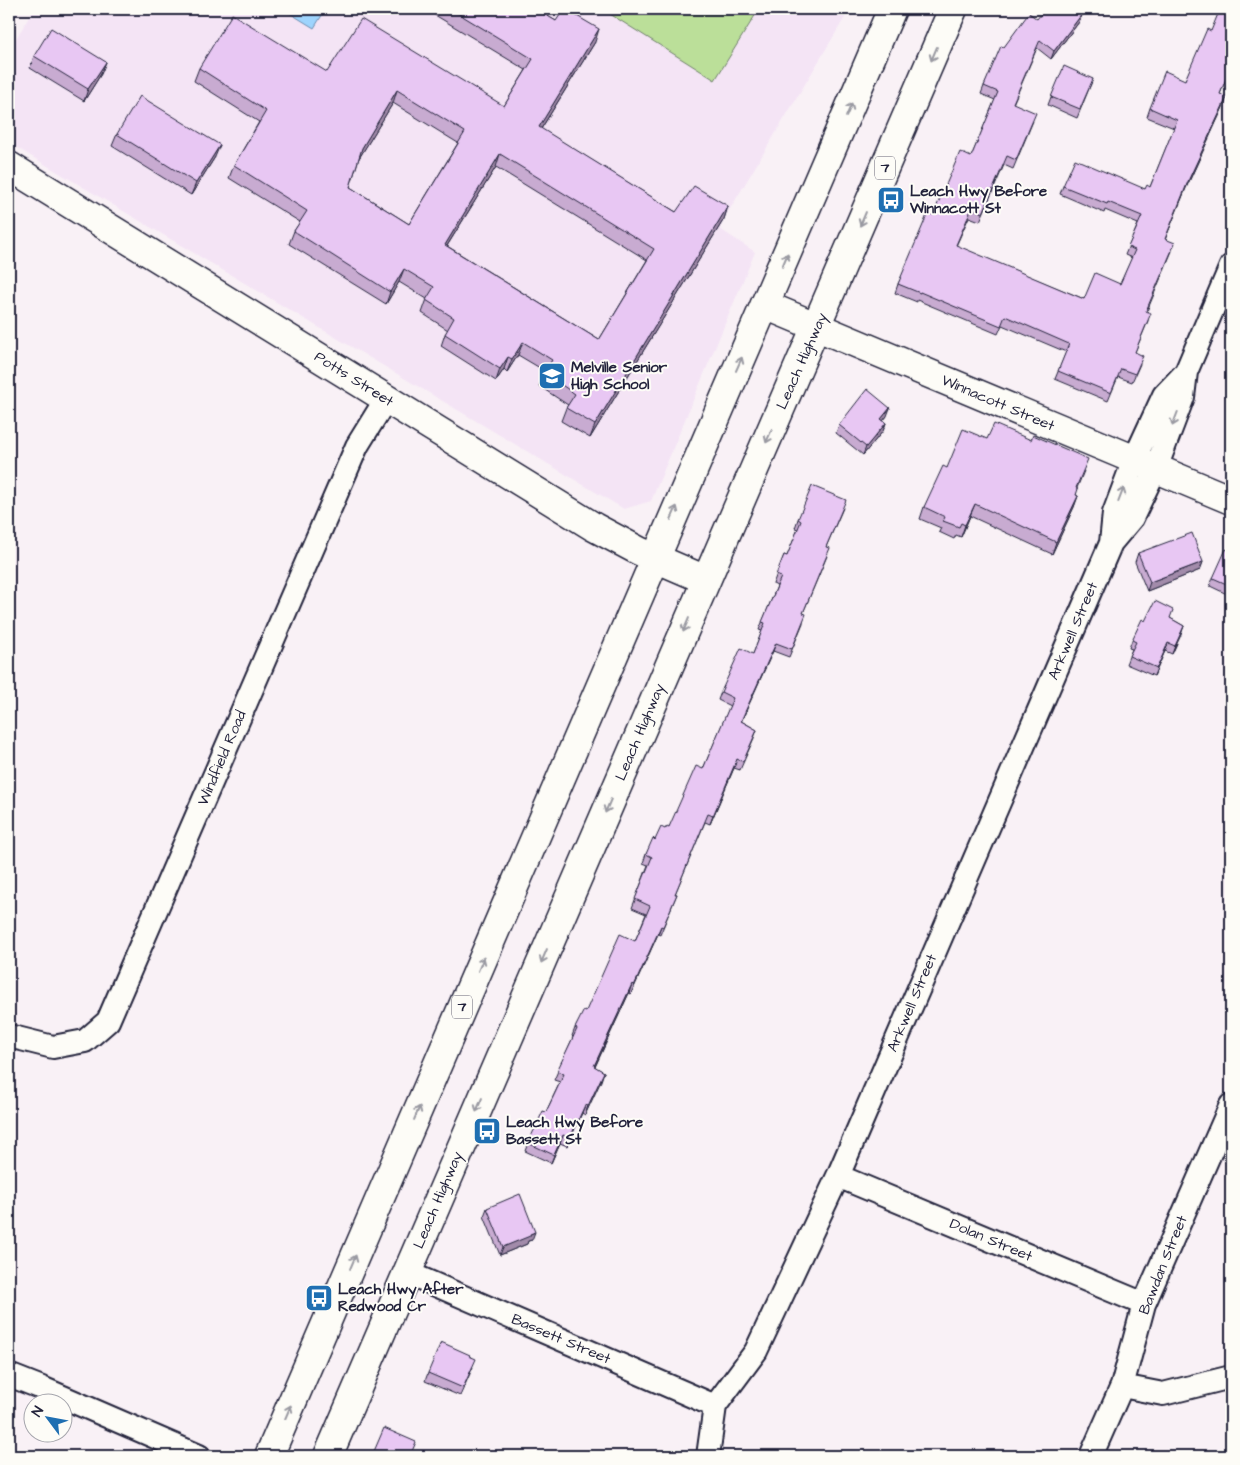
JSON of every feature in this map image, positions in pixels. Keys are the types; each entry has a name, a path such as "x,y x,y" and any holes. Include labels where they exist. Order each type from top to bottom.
{"main road":[{"name":"7","path":"269,1456 892,9"},
{"name":"Leach Highway","path":"328,1456 953,9"},
{"name":"Potts Street","path":"9,166 602,532 706,580"},
{"name":"Winnacott Street","path":"766,305 1231,500"}],"street":[{"name":"Arkwell Street","path":"708,1456 715,1406 756,1351 838,1176 1111,542 1114,513 1145,464 1164,395 1186,372 1231,266"},
{"name":"Windfield Road","path":"9,1036 53,1048 85,1041 108,1021 357,446 386,399"},
{"name":"Bawdan Street","path":"1090,1456 1122,1386 1144,1304 1231,1105"},
{"name":"Dolan Street","path":"838,1176 1144,1304"},
{"name":"Bassett Street","path":"406,1272 715,1406"},
{"path":"9,1375 199,1456"},
{"path":"1122,1386 1163,1394 1231,1377"}],"shaded area":[{"name":"Melville Senior High School","path":"34,9 850,9 727,214 720,229 755,252 651,501 624,509 9,143 9,50"}],"green space":[{"path":"602,9 759,9 715,80"}],"water":[{"path":"283,9 326,9 314,28"}],"building":[{"path":"451,9 536,9 556,21 565,9 599,29 539,127 676,212 694,186 728,206 595,425 566,408 575,394 544,373 552,360 523,342 512,359 508,357 500,369 445,334 454,318 426,300 434,287 404,269 390,292 294,231 307,211 234,165 266,111 199,68 232,14 327,72 361,19 504,106 533,59","holes":["397,90 465,132 409,224 350,187 362,148","500,154 654,249 599,340 445,245"]},
{"path":"1045,9 1075,9 1082,14 1054,51 1040,40 1013,103 1036,113 1016,160 1007,156 983,213 972,208 956,245 1084,299 1095,273 1120,284 1135,250 1128,247 1142,216 1063,186 1075,159 1145,189 1147,185 1150,187 1177,120 1150,108 1165,71 1185,80 1207,29 1211,31 1220,9 1231,9 1231,66 1220,94 1227,97 1189,179 1165,239 1175,243 1146,311 1151,313 1135,352 1143,356 1135,374 1121,369 1111,393 1058,371 1069,344 1005,316 1001,326 898,284 928,213 933,215 960,152 971,157 998,92 984,86 1001,46 1004,47 1029,13 1037,19"},
{"path":"51,28 106,62 88,89 34,56"},
{"path":"1064,66 1093,79 1080,109 1051,97"},
{"path":"140,96 220,145 196,183 117,134"},
{"path":"867,389 890,408 881,419 886,423 866,447 839,425"},
{"path":"994,424 1031,440 1033,435 1088,459 1076,488 1078,489 1076,495 1078,496 1056,542 975,504 965,525 961,523 959,527 943,521 945,517 924,507 943,466 947,468 963,429 987,439"},
{"path":"812,486 846,500 826,547 830,548 803,613 806,614 792,649 776,643 741,721 757,730 743,762 737,759 713,816 708,814 663,927 661,926 634,986 632,984 594,1066 604,1072 588,1106 585,1105 570,1138 563,1135 554,1155 528,1143 543,1111 546,1112 564,1074 557,1071 577,1029 575,1028 584,1010 586,1011 620,934 635,941 650,906 635,899 652,857 646,854 653,838 655,840 661,827 665,829 667,826 669,827 696,766 703,769 733,698 721,692 741,648 753,654 765,623 762,622 781,577 776,575 784,555 787,556 801,521 798,519"},
{"path":"1192,533 1203,562 1150,582 1138,553"},
{"path":"1226,549 1231,552 1231,586 1213,578"},
{"path":"1155,601 1173,610 1170,618 1184,626 1175,646 1168,643 1157,668 1129,656 1136,642 1132,640 1142,619 1145,621"},
{"path":"520,1194 535,1232 503,1247 487,1208"},
{"path":"441,1342 476,1359 463,1388 428,1373"},
{"path":"384,1428 416,1442 410,1456 372,1456"}],"place":[{"name":"Leach Hwy Before Winnacott St","path":"891,200"},
{"name":"Melville Senior High School","path":"552,376"},
{"name":"Leach Hwy Before Bassett St","path":"487,1131"},
{"name":"Leach Hwy After Redwood Cr","path":"319,1298"}]}
